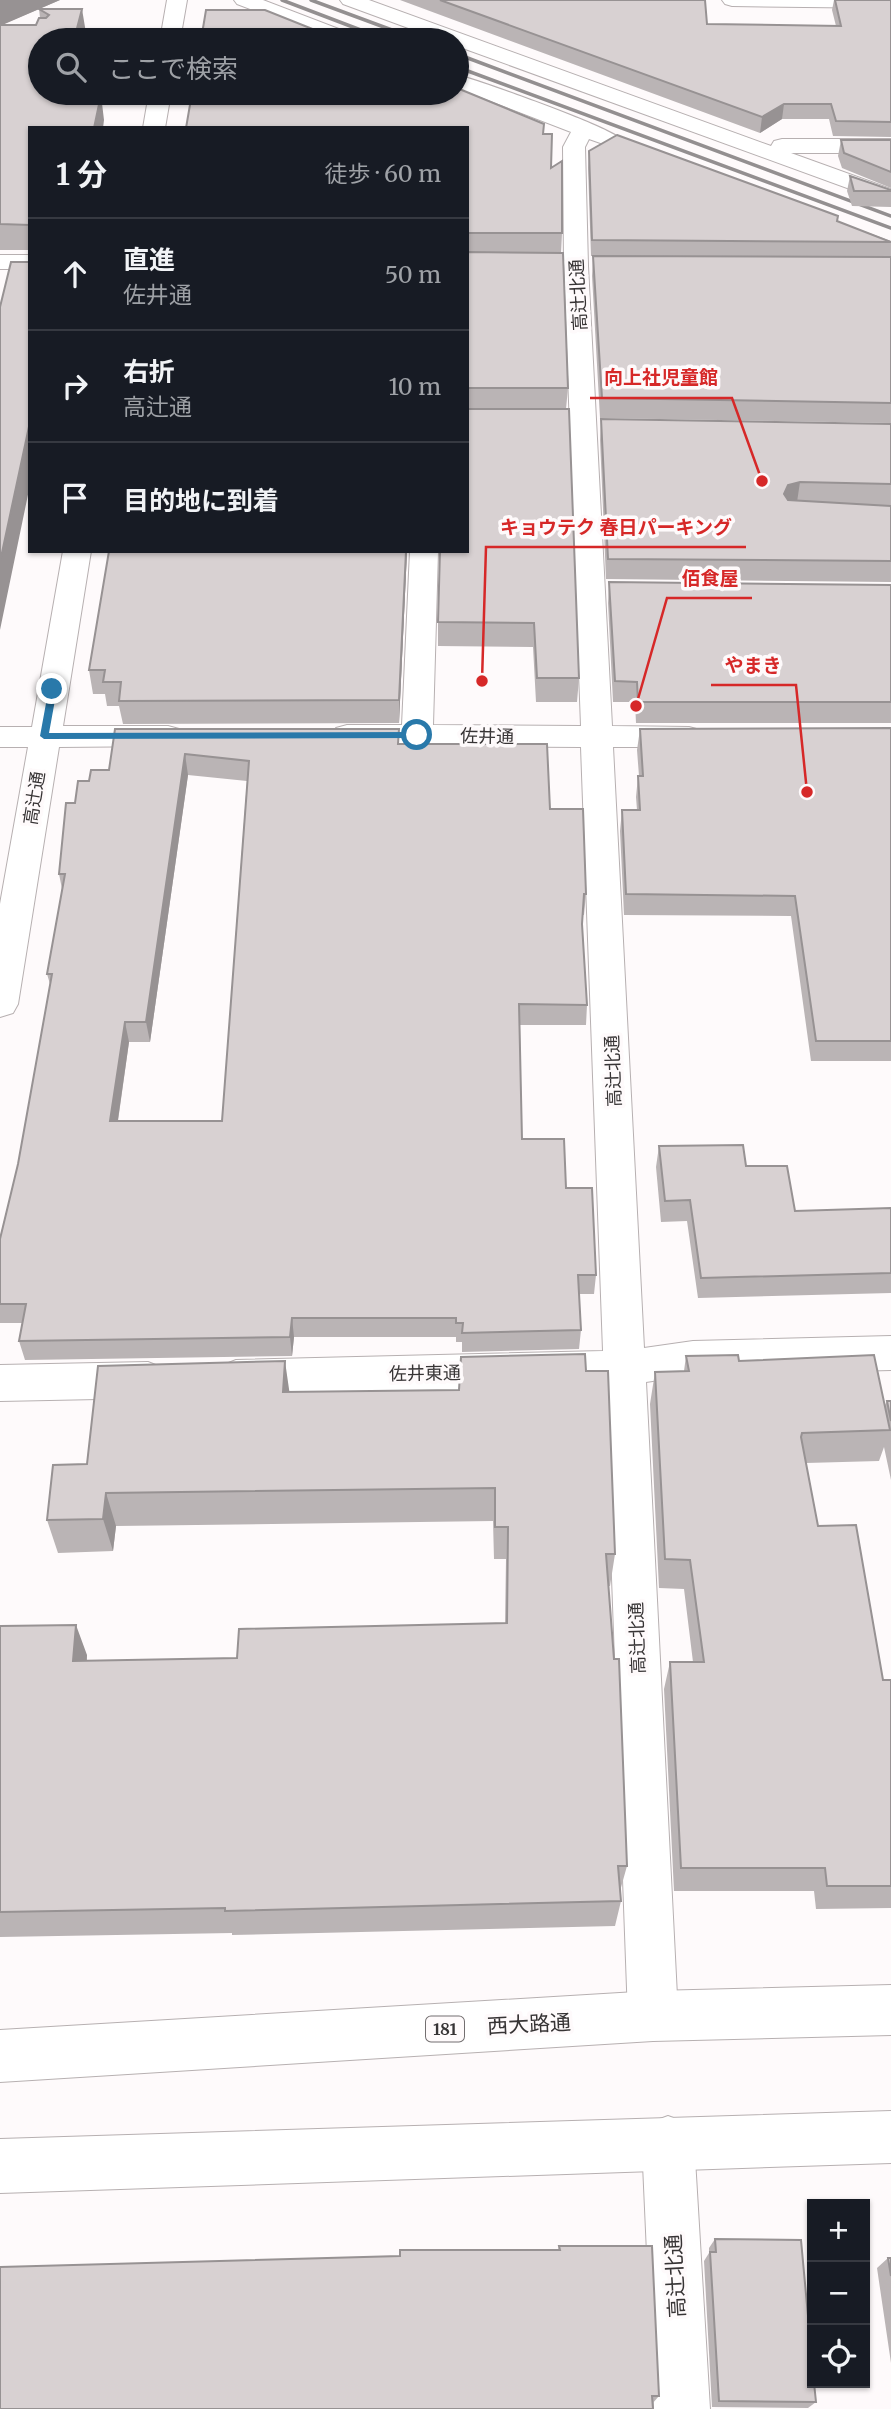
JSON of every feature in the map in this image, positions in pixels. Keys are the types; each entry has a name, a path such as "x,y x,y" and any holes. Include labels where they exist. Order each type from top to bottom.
{"street":[{"path":"172,28 177,0"},
{"path":"244,0 318,28"},
{"path":"350,0 428,28"},
{"path":"732,0 889,6"},
{"path":"469,43 891,197"},
{"path":"469,86 635,149"},
{"path":"154,126 158,105"},
{"name":"高辻北通","path":"584,129 574,147 577,424 606,591 599,737 653,2016"},
{"path":"755,146 891,146"},
{"path":"0,261 28,261"},
{"path":"549,266 604,266"},
{"path":"577,424 613,429"},
{"name":"高辻通","path":"0,1004 77,553"},
{"path":"417,735 424,553"},
{"name":"佐井通","path":"322,735 724,737"},
{"path":"0,737 200,736"},
{"name":"佐井東通","path":"0,1383 625,1368 693,1359 891,1353"},
{"name":"西大路通","path":"0,2056 653,2016 891,2010"},
{"path":"0,2166 668,2142 891,2137"},
{"name":"高辻北通","path":"668,2142 682,2409"}],"building":[{"path":"440,0 705,0 707,24 841,26 835,0 891,0 891,122 836,121 831,104 784,104 762,117"},
{"path":"39,9 82,9 77,28 28,28 28,105 99,105 94,126 28,126 28,225 0,224 0,25 36,25 39,18 49,15"},
{"path":"206,10 265,10 310,28 203,28"},
{"path":"469,93 544,124 543,134 552,134 551,168 562,161 562,233 469,233 469,126 186,126 190,105 469,105"},
{"path":"617,135 838,216 837,221 891,242 592,240 589,151"},
{"path":"841,140 891,140 891,172 844,153"},
{"path":"850,176 891,190 891,191 854,191"},
{"path":"469,252 563,253 568,388 469,388"},
{"path":"593,256 891,257 891,403 602,398"},
{"path":"11,262 28,262 28,431 0,562 0,307"},
{"path":"469,409 569,409 579,678 537,678 534,623 438,622 440,553 469,553"},
{"path":"601,419 891,424 891,484 800,482 788,485 784,494 788,500 891,506 891,561 608,559"},
{"path":"109,553 406,553 399,700 119,701 121,682 103,682 105,670 89,670"},
{"path":"609,582 891,585 891,702 638,702 637,682 615,681"},
{"path":"891,728 891,1041 816,1041 795,896 626,894 622,810 640,810 638,776 643,776 640,729"},
{"path":"115,729 399,729 398,744 547,744 550,809 583,809 586,894 582,924 587,1005 519,1004 522,1139 564,1139 566,1188 592,1188 596,1275 578,1275 581,1330 462,1333 463,1323 456,1323 456,1318 292,1318 290,1337 19,1341 26,1304 0,1304 0,1239 18,1164 52,974 47,974 65,874 59,874 66,803 75,803 78,781 89,781 91,770 109,770","holes":["185,754 249,761 222,1121 110,1121 125,1022 146,1022"]},
{"path":"743,1145 746,1166 787,1166 795,1211 891,1208 891,1273 701,1278 690,1200 665,1201 659,1146"},
{"path":"585,1354 586,1371 608,1371 615,1554 606,1554 614,1659 619,1659 627,1866 618,1866 621,1901 225,1911 225,1908 0,1912 0,1626 76,1625 73,1661 237,1658 239,1629 507,1623 508,1527 495,1527 495,1488 106,1493 103,1519 47,1520 53,1465 87,1464 98,1366 285,1361 283,1392 459,1390 461,1357"},
{"path":"738,1355 739,1361 874,1355 890,1430 802,1433 801,1437 818,1526 856,1525 883,1680 891,1680 891,1886 827,1886 825,1868 681,1868 670,1662 704,1662 690,1560 665,1559 655,1372 689,1371 686,1356"},
{"path":"887,1401 891,1401 891,1421"},
{"path":"715,2239 801,2240 807,2305 807,2388 815,2388 816,2402 719,2401 710,2252 716,2252"},
{"path":"559,2246 652,2246 659,2396 652,2396 653,2409 0,2409 0,2267 400,2256 400,2250 560,2250"}],"railway":[{"path":"282,0 356,28"},
{"path":"311,0 387,28"},
{"path":"469,58 891,216"},
{"path":"469,71 891,228"}],"place":[{"name":"向上社児童館","path":"762,481"},
{"name":"キョウテク 春日パーキング","path":"482,681"},
{"name":"佰食屋","path":"636,706"},
{"name":"やまき","path":"807,792"}],"route":[{"path":"52,689 44,736 417,735"}]}
